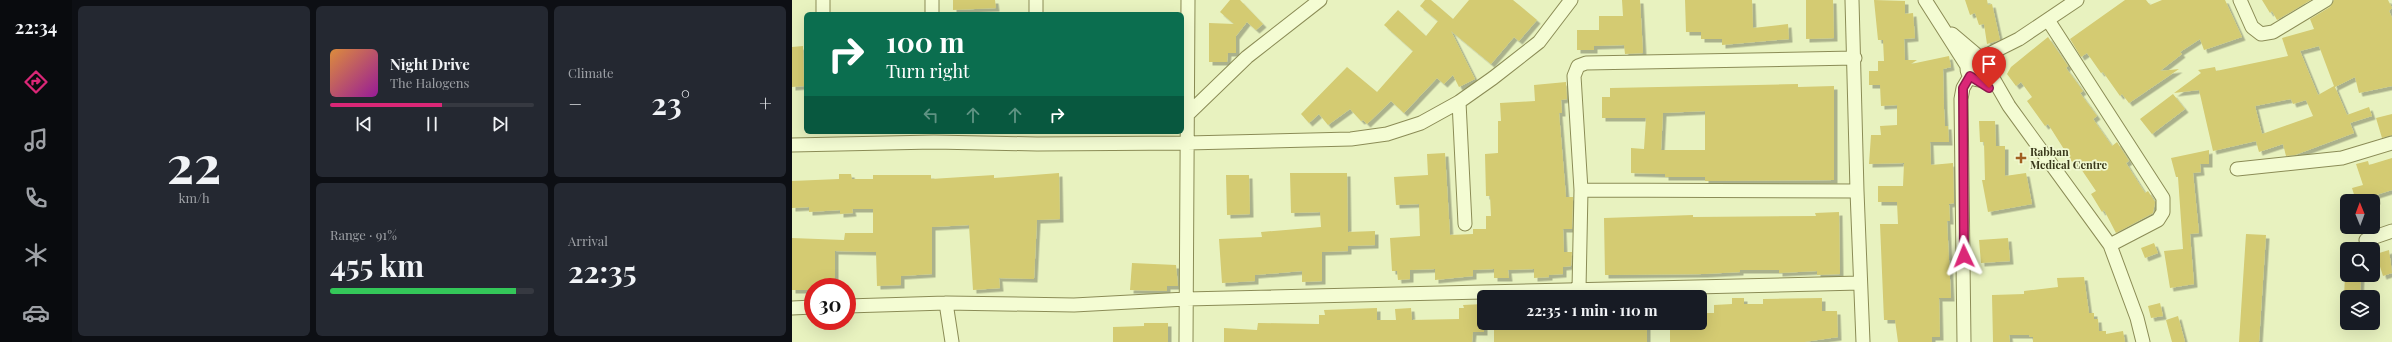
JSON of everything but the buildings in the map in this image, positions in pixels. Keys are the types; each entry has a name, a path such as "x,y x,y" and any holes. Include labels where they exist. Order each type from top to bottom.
{"street":[{"path":"823,0 823,12"},
{"path":"932,0 932,12"},
{"path":"1036,0 1036,12"},
{"path":"1186,342 1188,0"},
{"path":"1187,115 1247,57 1320,0"},
{"path":"792,145 825,138 1037,138 1187,143 1351,139 1386,134 1421,123 1459,102 1493,78 1539,42 1571,0"},
{"path":"1852,0 1863,342"},
{"path":"1925,0 1944,28 1979,73"},
{"path":"1964,342 1961,99 1963,88 2019,39 2048,20 2061,5 2077,0"},
{"path":"2240,0 2252,27 2261,34 2273,32 2326,0"},
{"path":"2048,20 2163,198 2163,212 2158,220 2110,245"},
{"path":"1944,28 1991,65 1979,73"},
{"path":"2019,39 1969,61 2009,106 2110,245 2137,318 2143,342"},
{"path":"1579,289 1581,190 1574,76 1578,66 1586,63 1855,58"},
{"path":"1459,102 1465,224"},
{"path":"2238,169 2342,158 2392,143"},
{"path":"1581,190 1857,191"},
{"path":"2366,240 2392,231"},
{"path":"856,306 946,303 1074,305 1186,299 1860,283"},
{"path":"946,303 952,342"},
{"path":"792,308 804,307"}],"place":[{"name":"Rabban Medical Centre","path":"2021,158"}],"route":[{"path":"1964,256 1961,99 1963,88 1970,76 1974,79 1980,80 1989,88"}]}
